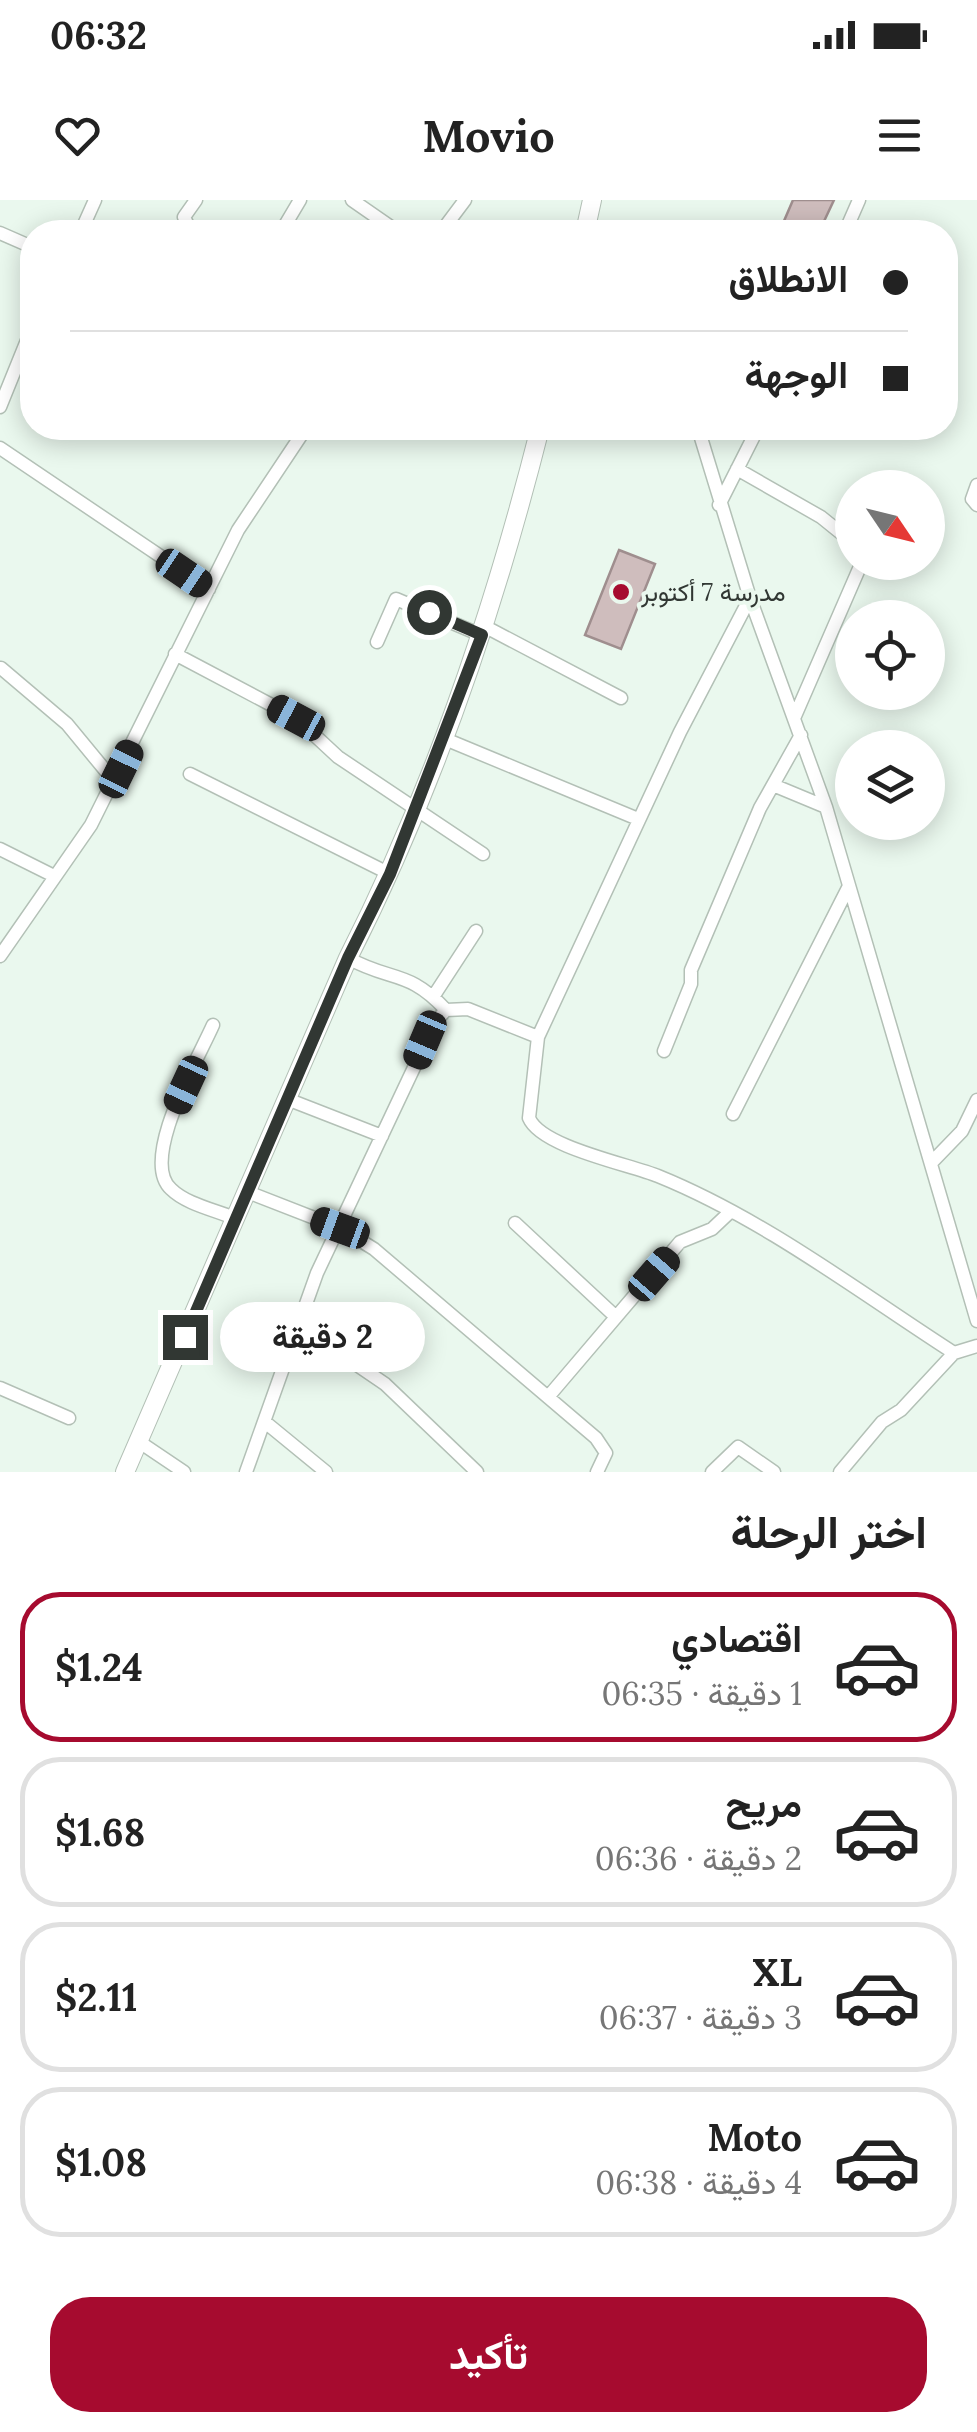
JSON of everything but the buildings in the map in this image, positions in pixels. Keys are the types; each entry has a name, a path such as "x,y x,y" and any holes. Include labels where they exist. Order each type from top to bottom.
{"street":[{"path":"352,200 381,220"},
{"path":"0,407 20,358"},
{"path":"0,956 90,824 254,503 298,440"},
{"path":"125,1472 244,1191 348,958 390,874 445,739 511,544 537,440"},
{"path":"701,440 750,598 826,807 977,1320"},
{"path":"719,504 752,440"},
{"path":"0,448 209,589"},
{"path":"737,469 835,528"},
{"path":"977,485 972,494 977,504"},
{"path":"794,716 854,580"},
{"path":"750,598 638,819 538,1037 528,1113 538,1134 661,1177 730,1212 954,1352"},
{"path":"377,642 392,606 400,599 483,631 621,698"},
{"path":"176,654 296,718 338,757 483,854"},
{"path":"1,668 67,724 114,781"},
{"path":"664,1051 688,995 691,970 772,786 801,734"},
{"path":"445,739 638,819"},
{"path":"190,774 390,874"},
{"path":"772,786 826,807"},
{"path":"0,849 52,875"},
{"path":"733,1114 848,888"},
{"path":"433,996 476,931"},
{"path":"348,958 378,973 404,976 446,1010"},
{"path":"246,1472 297,1324 430,1030 446,1010 468,1009 538,1037"},
{"path":"213,1025 177,1104 160,1160 163,1180 176,1194 234,1218"},
{"path":"287,1099 382,1136"},
{"path":"933,1162 962,1131 977,1100"},
{"path":"244,1191 340,1228 396,1265 604,1448 597,1472"},
{"path":"548,1396 680,1242 712,1228 730,1212"},
{"path":"515,1223 616,1317"},
{"path":"297,1324 385,1384 470,1470"},
{"path":"840,1472 878,1426 901,1410 954,1352 977,1346"},
{"path":"0,1388 69,1418"},
{"path":"265,1422 326,1472"},
{"path":"138,1440 184,1472"},
{"path":"712,1472 738,1447 774,1472"}],"place":[{"name":"مدرسة 7 أكتوبر","path":"621,592"}],"route":[{"path":"185,1337 244,1191 348,958 390,874 482,635 429,612"}]}
